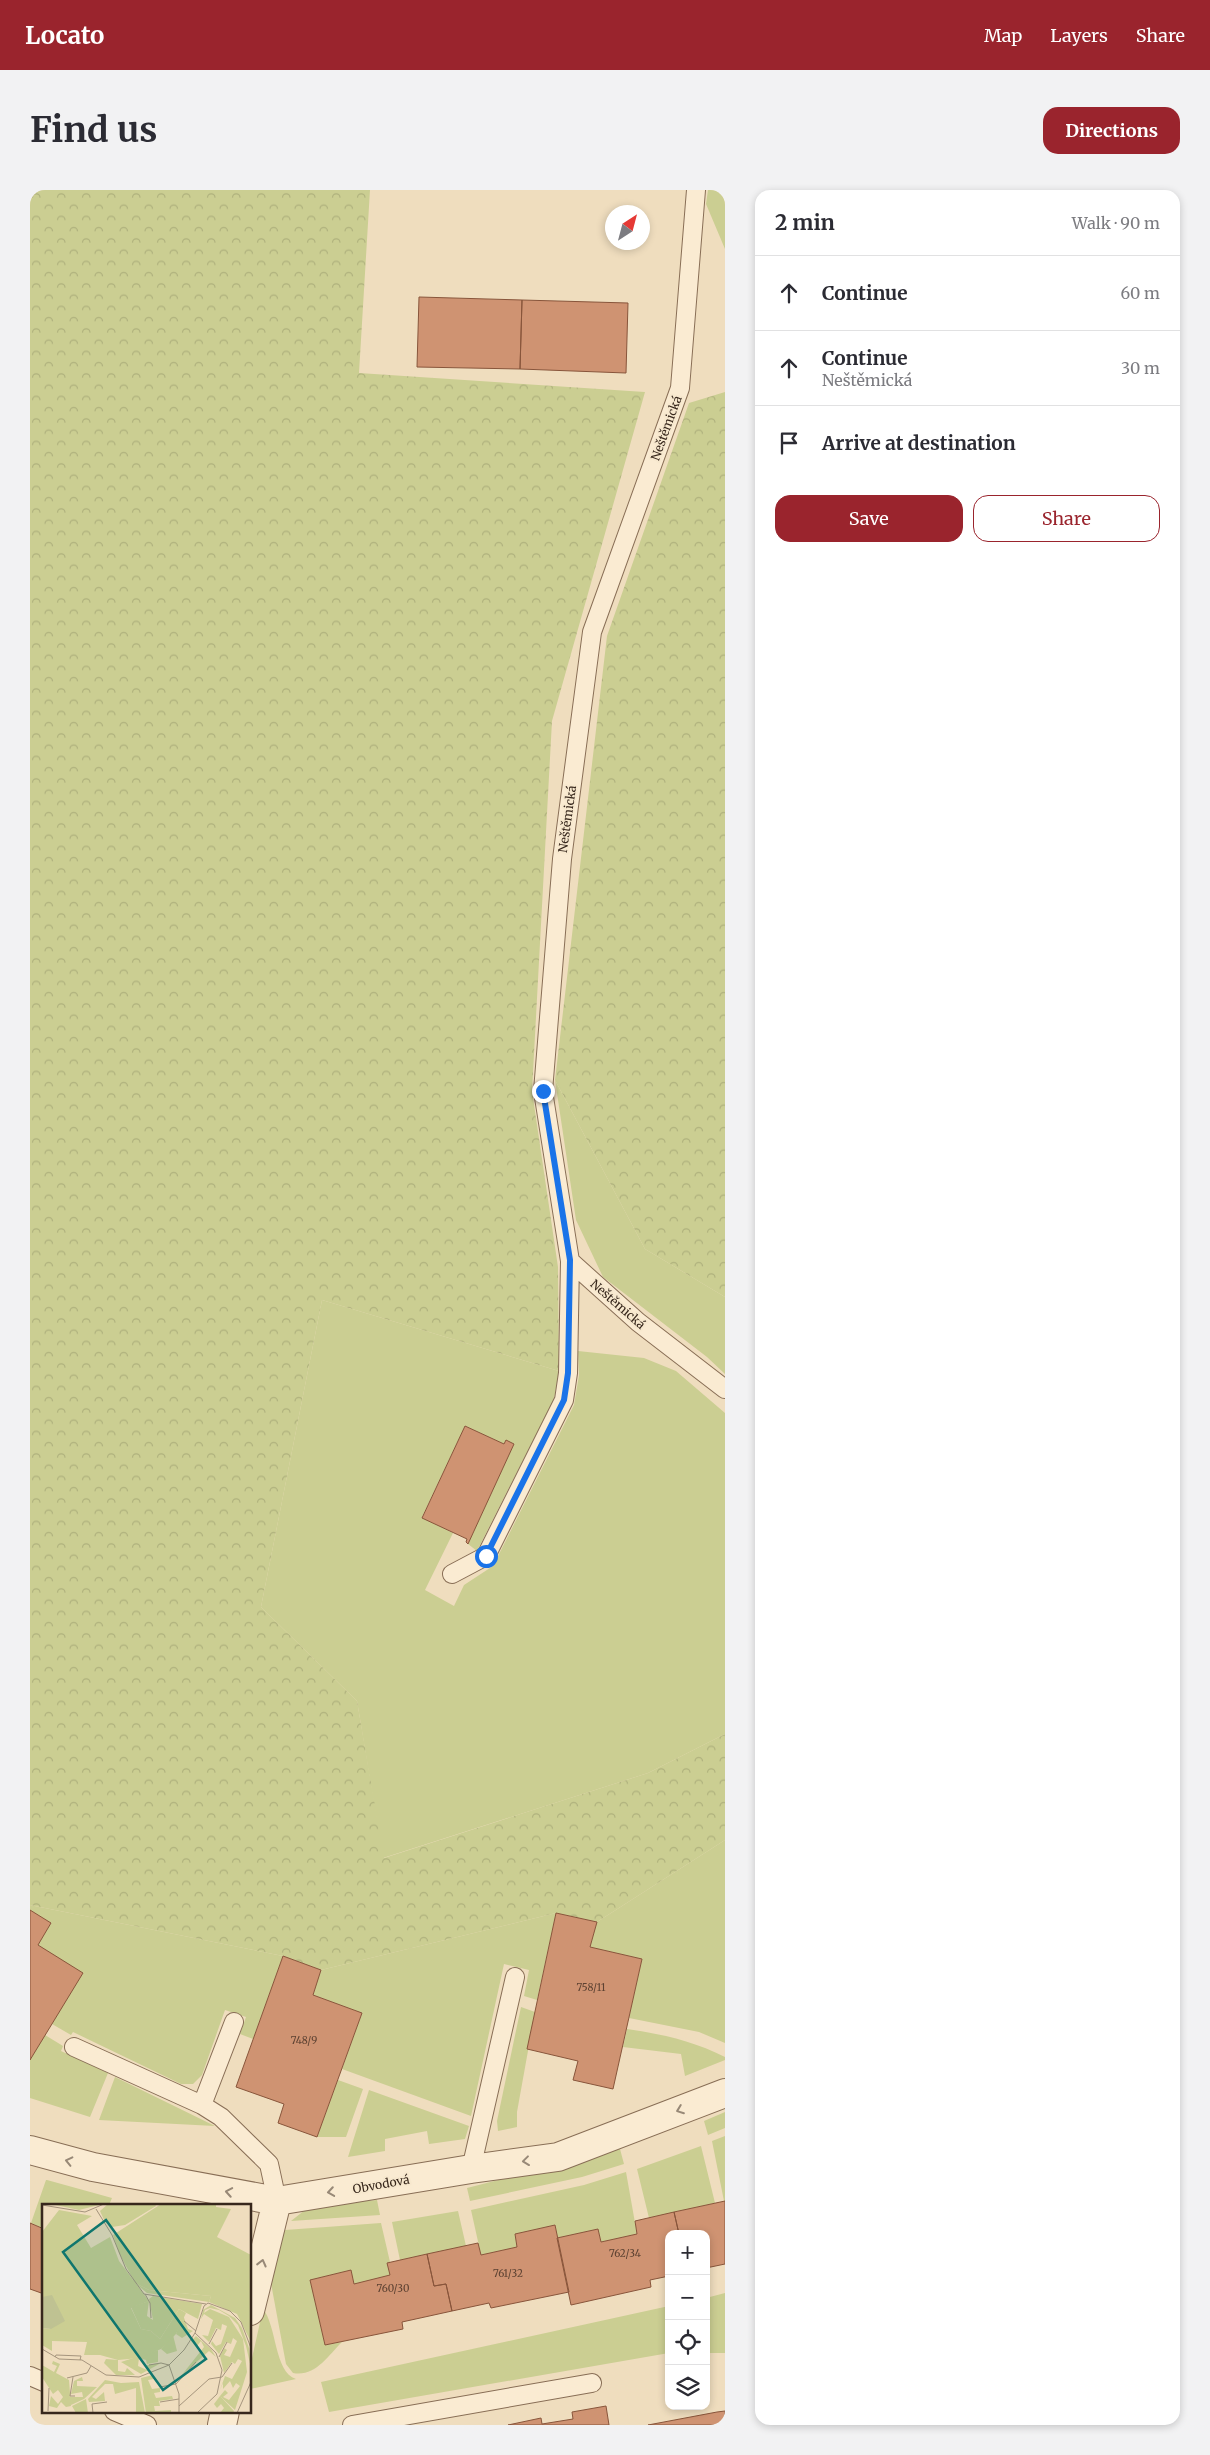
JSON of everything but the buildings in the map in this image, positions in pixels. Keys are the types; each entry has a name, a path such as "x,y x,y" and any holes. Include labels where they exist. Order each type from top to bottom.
{"street":[{"name":"Obvodová","path":"30,2150 93,2167 277,2201 471,2169 558,2157 725,2092"},
{"path":"251,2306 277,2201"},
{"path":"222,2425 225,2412"}],"lane":[{"name":"Neštěmická","path":"696,190 680,388 592,632 562,859 543,1091 570,1260 638,1322 725,1389"},
{"path":"452,1574 486,1556 564,1400 568,1373 570,1260"},
{"path":"471,2169 515,1977"},
{"path":"202,2105 234,2022"},
{"path":"74,2047 202,2105 221,2117 268,2164 277,2201"},
{"path":"30,2376 42,2381"},
{"path":"352,2425 592,2383"},
{"path":"116,2412 147,2425"}],"green space":[{"path":"30,190 370,190 359,373 645,392 552,721 532,1091 558,1267 559,1371 322,1300 261,1607 357,1701 384,1858 648,1773 725,1734 725,1840 597,1922 556,1913 321,1970 283,1956 30,1905"},
{"path":"708,190 725,190 725,249 706,204"},
{"path":"725,392 725,1297 645,1249 555,1080 607,636 689,403"},
{"path":"555,1080 645,1249 725,1297 725,1374 707,1357 603,1277 576,1220"},
{"path":"322,1300 559,1371 554,1399 477,1551 468,1544 514,1444 506,1441 504,1444 465,1426 422,1517 453,1533 425,1590 454,1606 464,1585 493,1566 574,1405 579,1375 578,1351 644,1358 676,1371 725,1413 725,1734 648,1773 383,1858 357,1701 261,1607"},
{"path":"725,1840 725,2043 699,2032 629,2018 642,1959 590,1947 597,1922"},
{"path":"30,1905 283,1956 253,2039 240,2034 246,2017 225,2010 202,2075 193,2084 181,2084 73,2032 71,2035 52,2024 38,1945 51,1923 30,1910"},
{"path":"556,1913 537,2000 524,1996 529,1970 504,1964 471,2116 342,2069 362,2013 313,1995 321,1970"},
{"path":"521,2007 535,2012 517,2112 517,2127 498,2131 497,2121"},
{"path":"627,2029 689,2042 725,2057 725,2060 685,2076 681,2054 623,2047"},
{"path":"45,2035 63,2046 61,2051 108,2073 90,2117 30,2098 30,2060"},
{"path":"115,2077 215,2126 99,2120"},
{"path":"338,2080 363,2089 346,2137 317,2137"},
{"path":"369,2090 469,2126 465,2139 429,2144 427,2131 385,2139 385,2151 348,2157"},
{"path":"725,2112 725,2128 708,2135 704,2121"},
{"path":"725,2136 725,2201 724,2201 712,2141"},
{"path":"701,2146 715,2203 649,2218 637,2169"},
{"path":"620,2149 624,2164 582,2177 470,2201 467,2188"},
{"path":"626,2172 637,2234 601,2242 598,2229 557,2238 555,2225 515,2234 517,2247 481,2255 471,2210 584,2185"},
{"path":"46,2180 112,2198 109,2204 42,2204 42,2228 31,2223"},
{"path":"377,2200 380,2215 291,2221 310,2206"},
{"path":"458,2211 466,2246 400,2260 392,2222"},
{"path":"381,2223 390,2262 387,2263 390,2275 354,2284 351,2270 310,2280 325,2345 342,2342 314,2369 308,2372 293,2373 286,2364 270,2278 277,2248 285,2230"},
{"path":"725,2293 725,2353 710,2353 710,2297"},
{"path":"665,2307 665,2354 329,2412 321,2382"},
{"path":"263,2309 268,2317 284,2368 289,2375 296,2379 251,2389 251,2363"}],"route":[{"path":"486,1556 564,1400 568,1373 570,1260 543,1091"}]}
